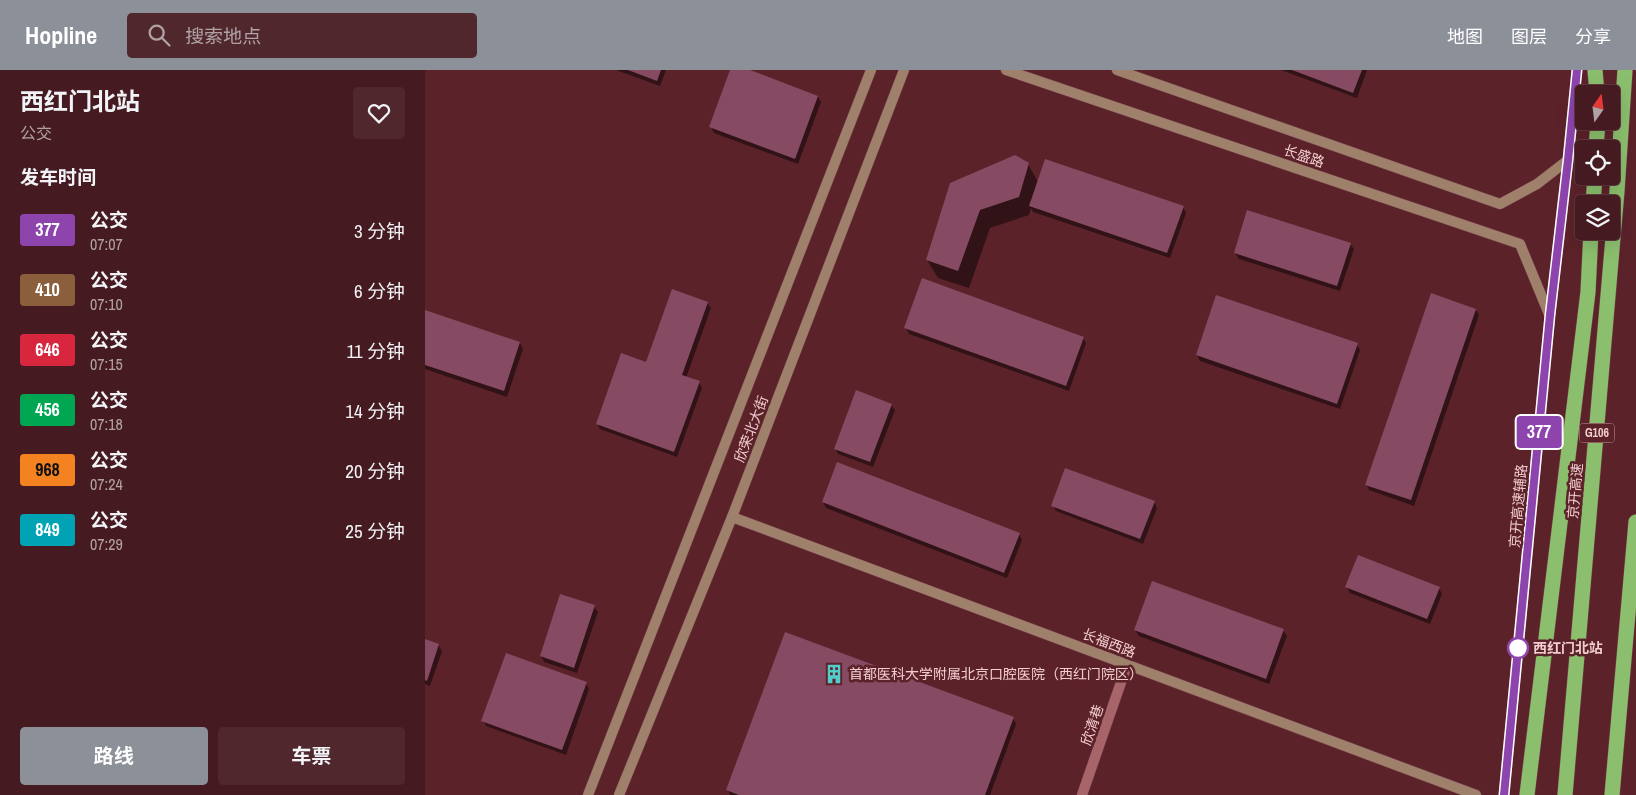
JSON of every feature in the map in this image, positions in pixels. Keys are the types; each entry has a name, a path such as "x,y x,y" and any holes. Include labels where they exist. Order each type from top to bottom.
{"highway":[{"path":"1595,70 1596,85"},
{"name":"京开高速","path":"1565,795 1617,191 1625,70"},
{"path":"1527,795 1587,292 1590,240"},
{"path":"1611,795 1636,522"}],"street":[{"name":"欣荣北大街","path":"588,795 871,70"},
{"name":"欣荣北大街","path":"619,795 732,517 904,70"},
{"name":"长盛路","path":"1006,70 1520,244 1550,315"},
{"name":"长盛路","path":"1117,70 1500,204 1537,184 1568,160"},
{"name":"京开高速辅路","path":"1505,795 1550,315 1577,70"},
{"name":"长福西路","path":"732,517 1476,795"},
{"name":"欣清巷","path":"1082,795 1127,665"}],"building":[{"path":"628,70 661,70 657,81"},
{"path":"730,70 750,70 818,96 795,159 709,127"},
{"path":"1292,70 1362,70 1353,93"},
{"path":"1015,155 1029,163 1019,197 980,210 958,271 926,260 950,183"},
{"path":"1045,159 1184,206 1167,253 1029,206"},
{"path":"1247,210 1351,243 1337,286 1234,253"},
{"path":"922,278 1084,337 1066,386 904,328"},
{"path":"672,289 708,302 682,375 700,381 674,452 596,424 621,353 646,362"},
{"path":"1431,293 1476,309 1411,500 1365,485"},
{"path":"1216,295 1358,343 1337,404 1196,355"},
{"path":"425,310 520,342 504,391 425,365"},
{"path":"856,390 892,404 870,462 834,449"},
{"path":"837,462 1020,533 1004,573 822,502"},
{"path":"1065,468 1155,501 1140,539 1051,506"},
{"path":"1358,555 1440,587 1427,619 1345,587"},
{"path":"1152,581 1284,629 1266,679 1134,630"},
{"path":"560,594 595,605 574,668 540,656"},
{"name":"首都医科大学附属北京口腔医院（西红门院区）","path":"785,632 1014,717 985,795 739,795 726,790"},
{"path":"425,639 439,644 427,681 425,680"},
{"path":"506,653 587,682 562,750 481,721"}],"bus line":[{"name":"377","path":"1504,795 1550,315 1577,70"}],"place":[{"name":"西红门北站","path":"1518,648"},
{"name":"首都医科大学附属北京口腔医院（西红门院区）","path":"834,674"}]}
